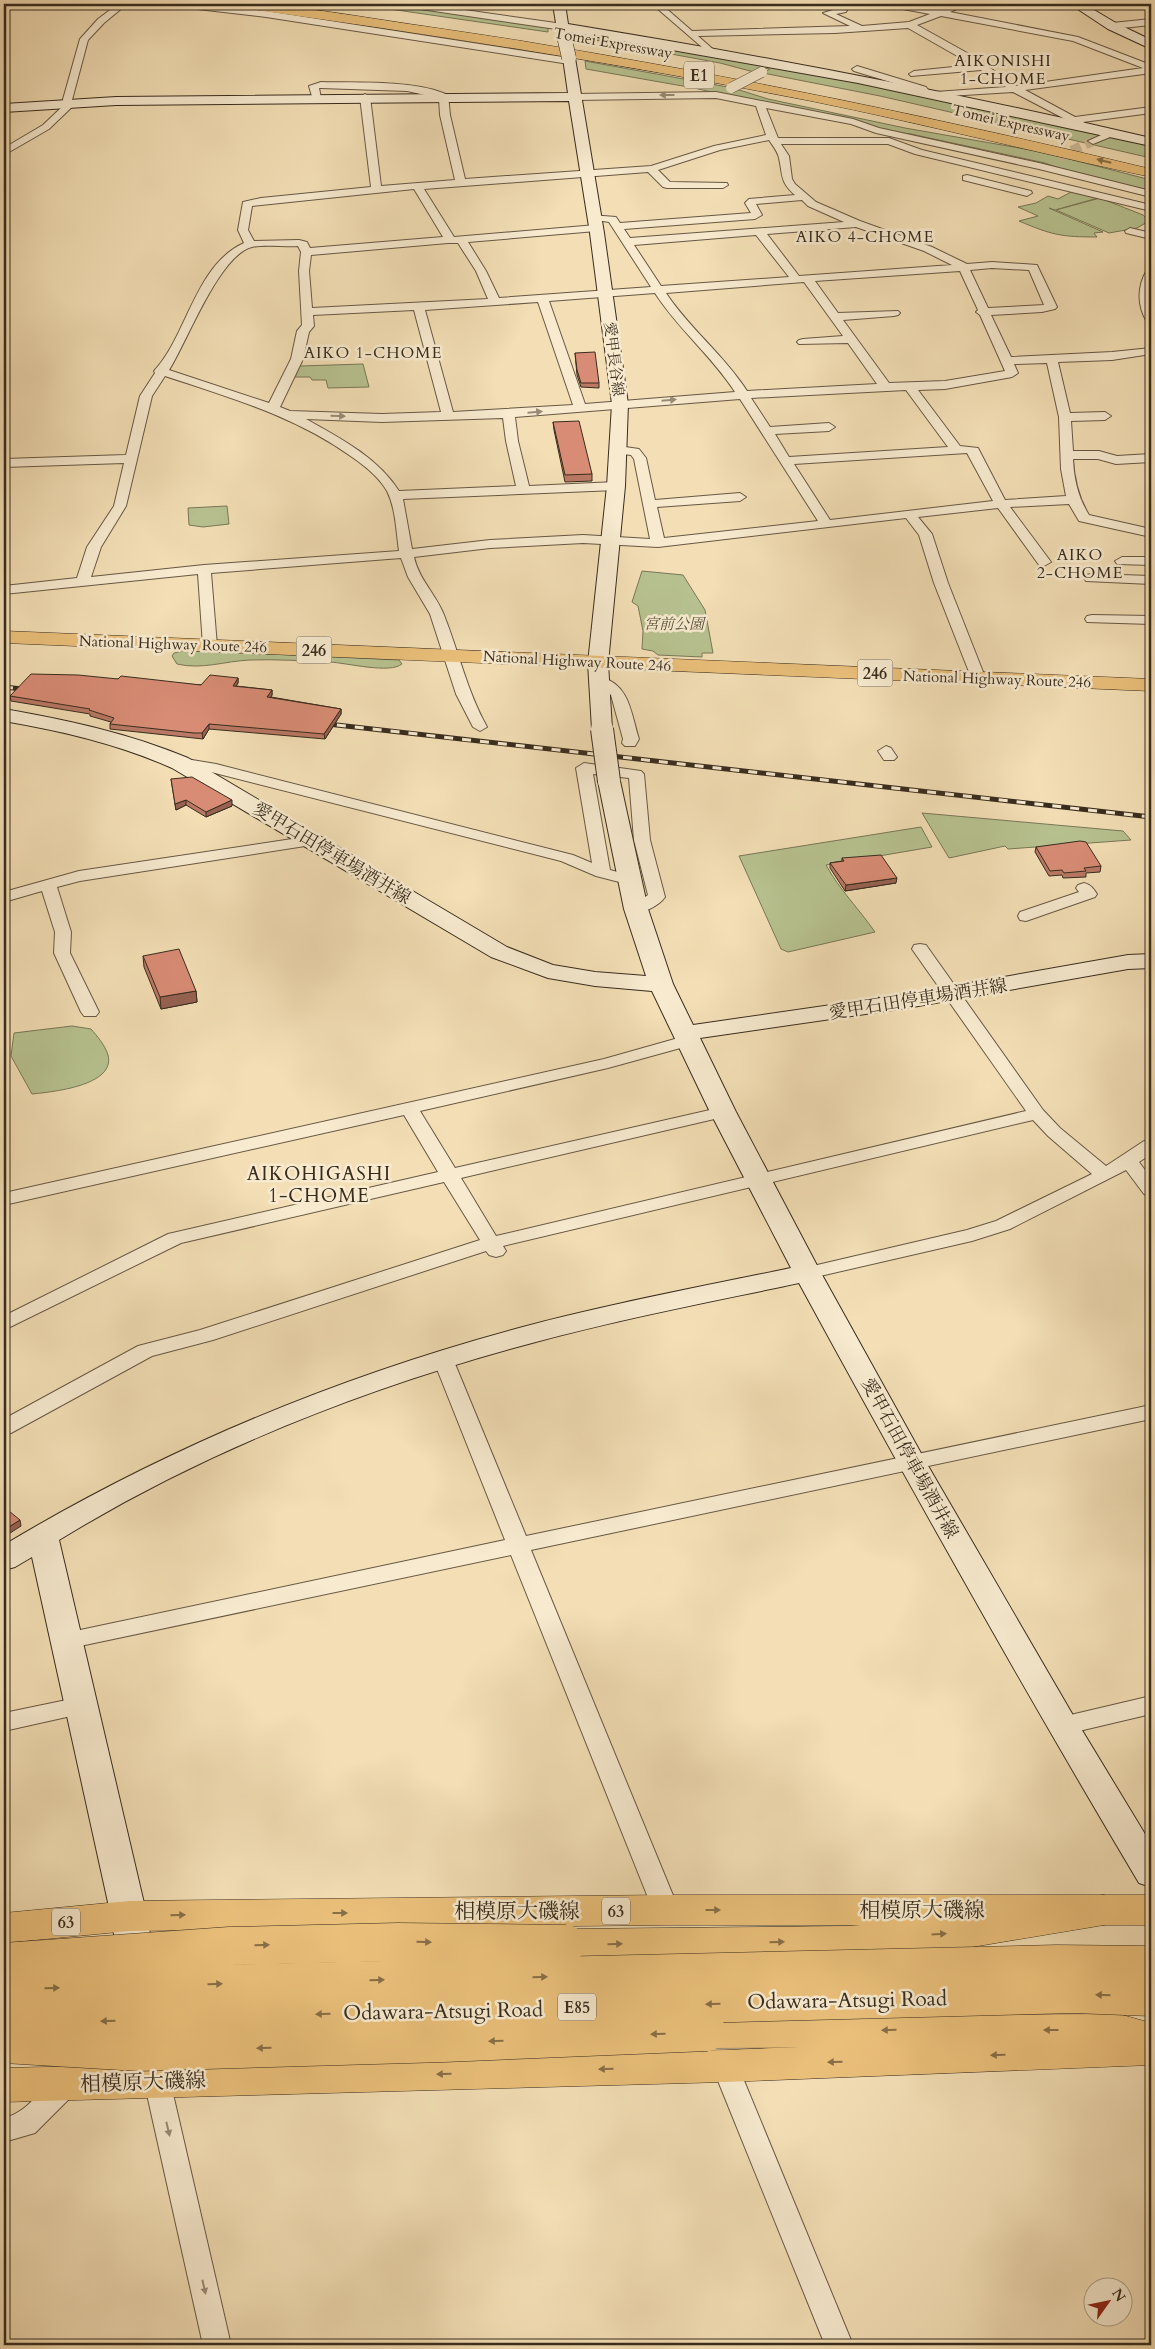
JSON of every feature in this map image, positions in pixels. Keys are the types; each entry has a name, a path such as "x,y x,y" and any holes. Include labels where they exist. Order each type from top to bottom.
{"main road":[{"name":"Tomei Expressway","path":"241,4 493,40 680,71 966,129 1151,173"},
{"name":"Tomei Expressway","path":"306,4 544,39 754,76 986,123 1151,162"},
{"name":"National Highway Route 246","path":"4,637 451,656 599,672 978,677 1151,685"},
{"name":"愛甲石田停車場酒井線","path":"636,909 661,984"},
{"name":"相模原大磯線","path":"4,1928 129,1916 666,1910 1151,1910"},
{"path":"4,1962 240,1946 398,1942 566,1944 847,1941 972,1932 1104,1910"},
{"name":"Odawara-Atsugi Road","path":"4,1989 1057,1964 1151,1965"},
{"name":"Odawara-Atsugi Road","path":"4,2025 318,2014 1075,1994 1151,1996"},
{"path":"4,2044 139,2052 707,2032 1119,2030 1151,2039"},
{"name":"相模原大磯線","path":"4,2085 66,2085 725,2066 1151,2049"}],"street":[{"path":"4,152 46,128 69,103 84,39 101,20 123,4"},
{"path":"180,4 266,14 569,60"},
{"path":"407,4 564,32 710,51 930,94 1151,142"},
{"path":"559,4 564,32"},
{"path":"656,4 710,51"},
{"path":"892,4 1074,39 1151,69"},
{"path":"690,34 734,31 786,32 910,25 964,4"},
{"path":"1076,4 1112,26 1151,45"},
{"path":"843,10 827,13 863,28"},
{"path":"1112,26 1151,22"},
{"path":"910,25 982,67 1015,89 1088,128"},
{"name":"愛甲長谷線","path":"564,32 595,222 620,404 616,486 599,672"},
{"path":"911,63 929,73"},
{"path":"716,95 778,64"},
{"path":"914,74 982,67"},
{"path":"863,70 923,89 930,94 1015,89 1151,69"},
{"path":"316,98 314,86 321,85 441,92 444,97 445,115 461,183"},
{"path":"686,95 691,110"},
{"path":"4,108 69,103 365,97 716,95 853,122 876,130 1039,166 1151,194"},
{"path":"365,97 376,189"},
{"path":"1116,102 1133,112"},
{"path":"289,415 382,418 509,414 742,394 911,388 945,385 1012,373 1008,361 982,312 963,266 928,249 856,224 812,204 791,186 787,179 784,156 774,139 760,103"},
{"path":"1074,120 1151,110"},
{"path":"1093,141 1112,133"},
{"path":"892,141 903,135"},
{"path":"250,244 243,230 247,204 261,201 376,189 651,169 673,164 718,148 774,139 892,141 919,152 1151,208"},
{"path":"1039,166 1058,157"},
{"path":"651,169 667,185 676,187 717,186"},
{"path":"999,186 1018,176"},
{"path":"967,178 1027,193"},
{"path":"417,186 481,271 495,302"},
{"path":"617,226 754,216 757,215 750,203 753,201 805,197"},
{"path":"306,252 456,240 612,219 672,312 730,374 826,524"},
{"path":"626,242 856,224"},
{"path":"1130,230 1151,236"},
{"path":"759,231 828,307 886,388"},
{"path":"83,582 94,547 120,506 146,396 160,371 175,351 204,292 228,259 237,250 250,244 299,243 303,244 306,252 304,293 308,312 308,326 303,331 297,359 273,408"},
{"path":"308,312 495,302 657,288 992,265 1033,267 1051,307 982,312"},
{"path":"1151,272 1145,293 1148,314 1151,320"},
{"path":"542,297 580,408"},
{"path":"418,305 448,417"},
{"path":"828,307 880,310 894,313"},
{"path":"835,317 880,310"},
{"path":"804,342 851,339"},
{"path":"1008,361 1052,360 1151,351"},
{"path":"1052,360 1065,417 1066,472 1072,500 1084,518 1151,533"},
{"path":"160,371 289,415 316,429 359,458 386,481 395,495 401,510 406,554 412,572 436,612 468,704 480,728"},
{"path":"911,388 956,449"},
{"path":"509,414 512,441 519,465 523,490"},
{"path":"1065,417 1105,416"},
{"path":"766,431 829,427"},
{"path":"785,461 956,449 974,451 1001,504 1025,545 1044,562"},
{"path":"618,450 635,452 640,458 658,543"},
{"path":"1067,455 1099,455 1116,460 1151,458"},
{"path":"4,463 132,459"},
{"path":"395,495 616,486"},
{"path":"650,504 722,492 740,496"},
{"path":"4,590 204,569 406,554 490,544 583,539 658,543 1001,504 1072,500"},
{"path":"909,514 925,534 941,583 978,677"},
{"path":"1122,560 1151,561"},
{"path":"204,569 210,646"},
{"path":"1091,578 1148,583"},
{"path":"1092,619 1151,620"},
{"path":"599,672 618,693 631,740 630,743"},
{"name":"愛甲石田停車場酒井線","path":"599,672 602,729 609,782 636,909"},
{"name":"愛甲石田停車場酒井線","path":"4,714 106,734 146,748 180,763 490,947 525,963 548,971 595,979 661,984 723,1112 806,1273 912,1464 1062,1726 1142,1841 1151,1873"},
{"path":"180,763 211,767 567,858 602,873 630,880"},
{"path":"602,873 584,768 636,774 642,840 657,897 636,909"},
{"path":"4,897 79,876 312,841"},
{"path":"48,884 63,932 62,953 82,1005"},
{"path":"1026,916 1089,894 1084,888"},
{"path":"920,949 950,994 1037,1114 1054,1132 1105,1174"},
{"name":"愛甲石田停車場酒井線","path":"687,1037 950,994 1128,962 1151,961"},
{"path":"4,1199 608,1063 687,1037"},
{"path":"409,1109 493,1247"},
{"path":"4,1324 175,1238 723,1112"},
{"path":"4,1428 145,1352 493,1247 757,1178 1037,1114"},
{"path":"4,1559 42,1534 132,1486 272,1421 332,1397 443,1359 570,1323 806,1273 972,1235 1003,1225 1105,1174 1129,1161 1151,1145"},
{"path":"1129,1161 1151,1190"},
{"path":"443,1359 666,1910"},
{"path":"66,1641 912,1464 1151,1412"},
{"path":"42,1534 129,1916 157,2081 217,2345"},
{"path":"1062,1726 1151,1705"},
{"path":"4,1722 81,1706"},
{"path":"725,2066 839,2345"},
{"path":"4,2130 25,2125 66,2085"}],"green space":[{"path":"355,4 394,4 548,27 548,32"},
{"path":"587,33 779,66 1112,136 1151,145 1151,158 880,96 763,73 770,69 763,68 754,72 720,63 579,37"},
{"path":"585,61 733,88 768,99 905,128 1042,152 1151,180 1151,192 1070,172 1045,163 911,134 878,130 694,88 586,69"},
{"path":"1073,191 1098,198 1055,210 1049,208 1103,232 1094,233 1097,237 1057,234 1019,221 1038,216 1018,207 1036,203 1048,196 1058,199"},
{"path":"1100,198 1143,215 1149,221 1137,228 1109,233 1056,210"},
{"path":"363,364 369,387 328,388 326,380 295,377 300,366"},
{"path":"227,506 229,524 203,527 189,525 188,508"},
{"name":"宮前公園","path":"642,571 683,575 705,610 713,653 702,653 702,657 658,655 653,651 642,649 643,631 638,606 632,602"},
{"path":"186,650 399,660 402,664 396,667 378,668 330,662 250,660 204,666 177,664 172,656 174,653"},
{"path":"922,813 1123,831 1131,840 1008,849 1005,846 949,858"},
{"path":"921,827 932,847 826,865 875,932 788,952 781,949 739,856"},
{"path":"72,1026 91,1029 107,1051 108,1065 102,1074 80,1085 67,1089 32,1094 11,1056 14,1033"}],"building":[{"path":"595,352 599,383 581,383 575,353"},
{"path":"579,421 592,474 565,475 553,422"},
{"path":"31,674 78,675 118,679 121,676 201,685 210,675 238,678 233,686 272,690 267,697 341,709 324,734 209,724 202,733 194,733 110,724 114,718 90,709 10,696"},
{"path":"192,777 232,800 206,812 186,800 175,804 171,779"},
{"path":"1080,841 1086,842 1101,866 1084,868 1086,871 1064,873 1062,870 1050,871 1036,847"},
{"path":"881,855 897,878 846,885 830,863 844,861 842,858"},
{"path":"179,949 196,991 160,997 143,956"},
{"path":"4,1507 20,1520 4,1530"}],"tunnel":[{"path":"1058,157 1093,141"}],"railway":[{"path":"4,687 31,690"},
{"path":"319,723 1151,817"}],"district":[{"name":"AIKONISHI 1-CHOME","path":"1003,69"},
{"name":"AIKO 4-CHOME","path":"865,236"},
{"name":"AIKO 1-CHOME","path":"373,352"},
{"name":"AIKO 2-CHOME","path":"1080,563"},
{"name":"AIKOHIGASHI 1-CHOME","path":"319,1184"}]}
